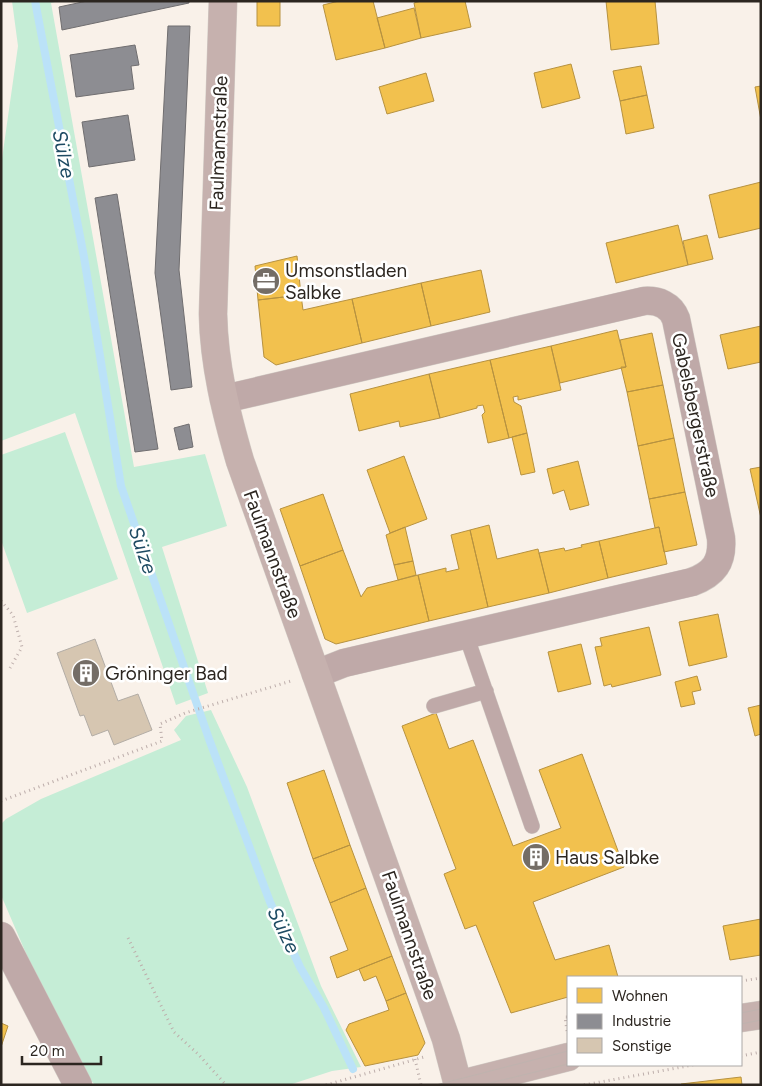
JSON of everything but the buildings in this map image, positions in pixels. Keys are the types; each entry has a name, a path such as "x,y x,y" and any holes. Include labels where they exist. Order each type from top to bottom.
{"main road":[{"name":"Faulmannstraße","path":"223,1 213,314 216,357 224,399 240,461 446,1039 458,1085"},
{"path":"742,1018 761,1015"},
{"path":"458,1085 567,1045"}],"street":[{"name":"Gabelsbergerstraße","path":"224,399 644,301 658,302 669,308 674,314 721,538 722,549 717,563 707,576 692,582 344,663 316,674"},
{"path":"1,936 78,1085"}],"lane":[{"path":"466,635 532,826"},
{"path":"434,706 486,691"}],"path":[{"path":"1,601 14,615 22,647 10,668"},
{"path":"1,801 162,741 160,724 185,713 316,674"},
{"path":"128,938 174,1032 198,1054 226,1085"},
{"path":"742,981 761,978"},
{"path":"567,1016 565,1017 567,1036"},
{"path":"742,1056 761,1052"},
{"path":"326,1085 415,1058 430,1056"},
{"path":"415,1058 421,1085"},
{"path":"584,1085 688,1066"}],"green space":[{"path":"12,1 59,1 51,3 134,467 205,454 227,526 162,547 208,693 176,705 75,413 1,441 1,166 18,46"},
{"path":"65,432 118,579 27,613 1,540 1,455"},
{"path":"211,710 247,787 321,986 361,1067 332,1071 289,1085 95,1085 88,1077 34,972 1,895 1,824 6,819 41,799 181,740 174,730 186,716"}],"waterway":[{"name":"Sülze","path":"35,1 84,257 121,486 209,739 270,902 300,967 324,1008 353,1069"}],"tram line":[{"path":"742,1013 761,1009"},
{"path":"742,1024 761,1020"},
{"path":"436,1085 567,1051"},
{"path":"482,1085 567,1064"}],"place":[{"name":"Umsonstladen Salbke","path":"266,281"},
{"name":"Gröninger Bad","path":"86,673"},
{"name":"Haus Salbke","path":"536,857"}]}
